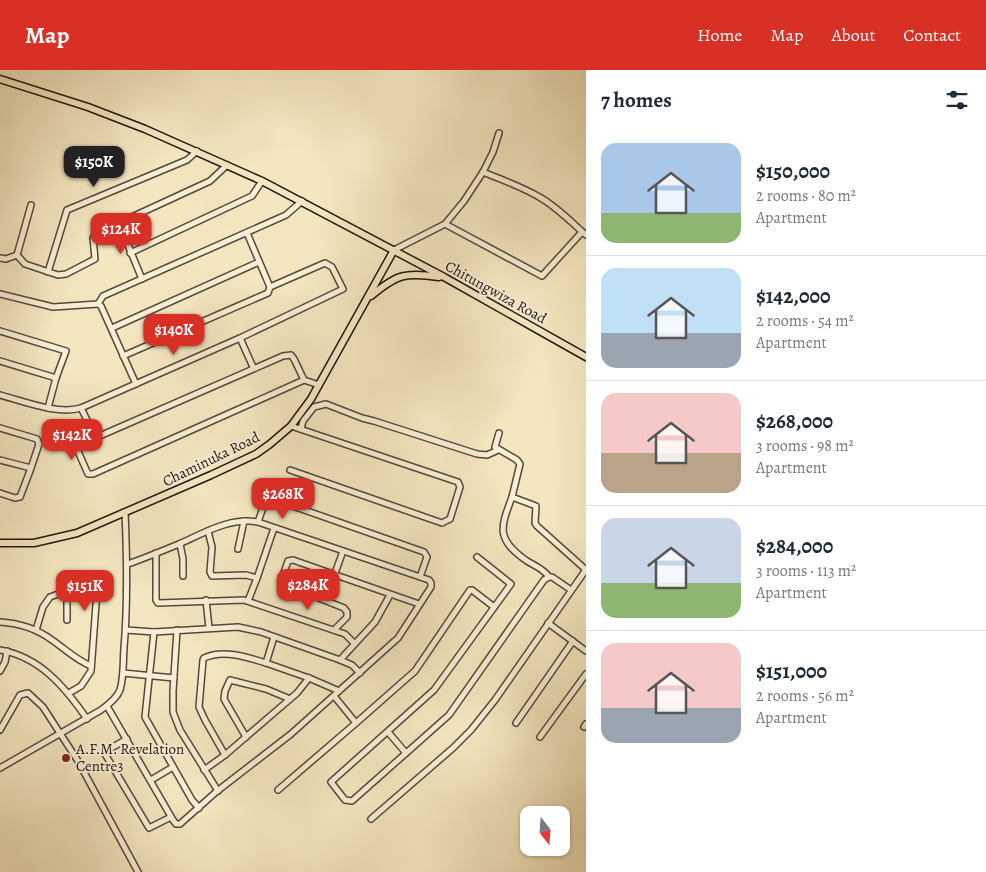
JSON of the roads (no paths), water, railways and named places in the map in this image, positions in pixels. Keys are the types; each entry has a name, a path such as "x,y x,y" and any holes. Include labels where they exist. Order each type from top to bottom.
{"main road":[{"name":"Chitungwiza Road","path":"0,79 88,107 262,180 444,277 586,357"},
{"name":"Chaminuka Road","path":"0,543 23,544 56,539 77,533 256,454 270,444 291,426 320,385 394,250"},
{"path":"368,298 390,280 399,277 417,274 444,277"}],"street":[{"path":"394,250 444,224 464,200 483,172 493,152 499,133"},
{"path":"48,272 67,210 187,160 197,152"},
{"path":"17,255 25,264 58,275 66,274 94,260 96,256 94,236 210,180 227,165"},
{"path":"444,224 542,276 584,234 568,217 541,198 483,172"},
{"path":"130,253 252,196 262,180"},
{"path":"98,304 103,296 286,216 302,201"},
{"path":"17,255 31,205"},
{"path":"119,223 142,279"},
{"path":"123,356 268,293 270,287 247,233"},
{"path":"0,258 6,259 17,255"},
{"path":"112,328 259,262"},
{"path":"0,395 48,408 74,411 240,338 343,289 332,267 325,263 270,287"},
{"path":"0,294 53,307 98,304 101,306 112,328 136,384"},
{"path":"0,331 66,351 48,408"},
{"path":"240,338 253,367"},
{"path":"304,380 291,355 283,356 253,367 79,445 78,450 88,474 102,470 304,380 320,385"},
{"path":"0,361 56,378"},
{"path":"301,429 303,421 314,406 326,404 362,418 469,452 487,455 498,450"},
{"path":"81,408 96,438"},
{"path":"290,470 442,522 450,519 460,487 458,482 291,426"},
{"path":"0,428 37,439 39,444 20,497 15,498 0,494"},
{"path":"499,433 495,447 518,460 520,464 512,497 502,524 503,535 508,545 526,560 571,590"},
{"path":"0,460 31,468"},
{"path":"371,820 471,730 496,700 584,574 584,568 537,526 535,523 536,506 512,497"},
{"path":"258,522 265,502 268,498 273,499 424,552 427,557 420,577"},
{"path":"0,768 87,719 107,706 119,691 123,673 126,630 128,564 125,512"},
{"path":"107,706 171,817 175,823 180,824 218,791 291,734 398,638 432,583 429,580 258,522 244,521 208,531 128,564"},
{"path":"238,549 244,521"},
{"path":"248,601 274,528"},
{"path":"208,531 212,547 210,572 212,576 246,575 257,578"},
{"path":"180,544 183,559 183,576"},
{"path":"334,576 343,551"},
{"path":"156,553 157,602 238,599 248,601 345,634 354,643"},
{"path":"477,557 511,584 434,690 331,782 345,800 352,800 449,715 544,580 549,577"},
{"path":"334,630 347,617 347,612 344,608 284,584 282,578 286,564 291,560 419,604"},
{"path":"36,630 47,600 67,590 91,582 97,588 91,666 88,678 81,686 69,693"},
{"path":"67,590 67,620"},
{"path":"278,790 415,671 470,590 494,607"},
{"path":"340,660 374,622 390,595"},
{"path":"206,600 209,628"},
{"path":"0,622 36,630 82,663 91,666"},
{"path":"548,623 586,651"},
{"path":"126,630 154,632 238,627 274,637 352,664 360,673"},
{"path":"177,630 173,705 175,717 180,730 218,791"},
{"path":"154,632 145,717 192,800 199,808"},
{"path":"266,662 274,637"},
{"path":"516,723 573,641"},
{"path":"0,650 36,663 53,676 69,693 87,719"},
{"path":"0,671 5,662 7,651"},
{"path":"225,755 199,707 204,658 239,654 266,662 339,691"},
{"path":"123,673 174,678"},
{"path":"540,737 586,674"},
{"path":"204,770 225,755 290,699 309,678"},
{"path":"246,737 224,699 230,680 260,687 290,699"},
{"path":"0,730 20,695 28,693 43,707 78,761 138,872"},
{"path":"334,696 356,723"},
{"path":"388,732 406,753"},
{"path":"127,739 104,754 149,828 171,817"},
{"path":"151,780 173,767"}],"place":[{"name":"A.F.M. Revelation Centre3","path":"66,758"}]}
